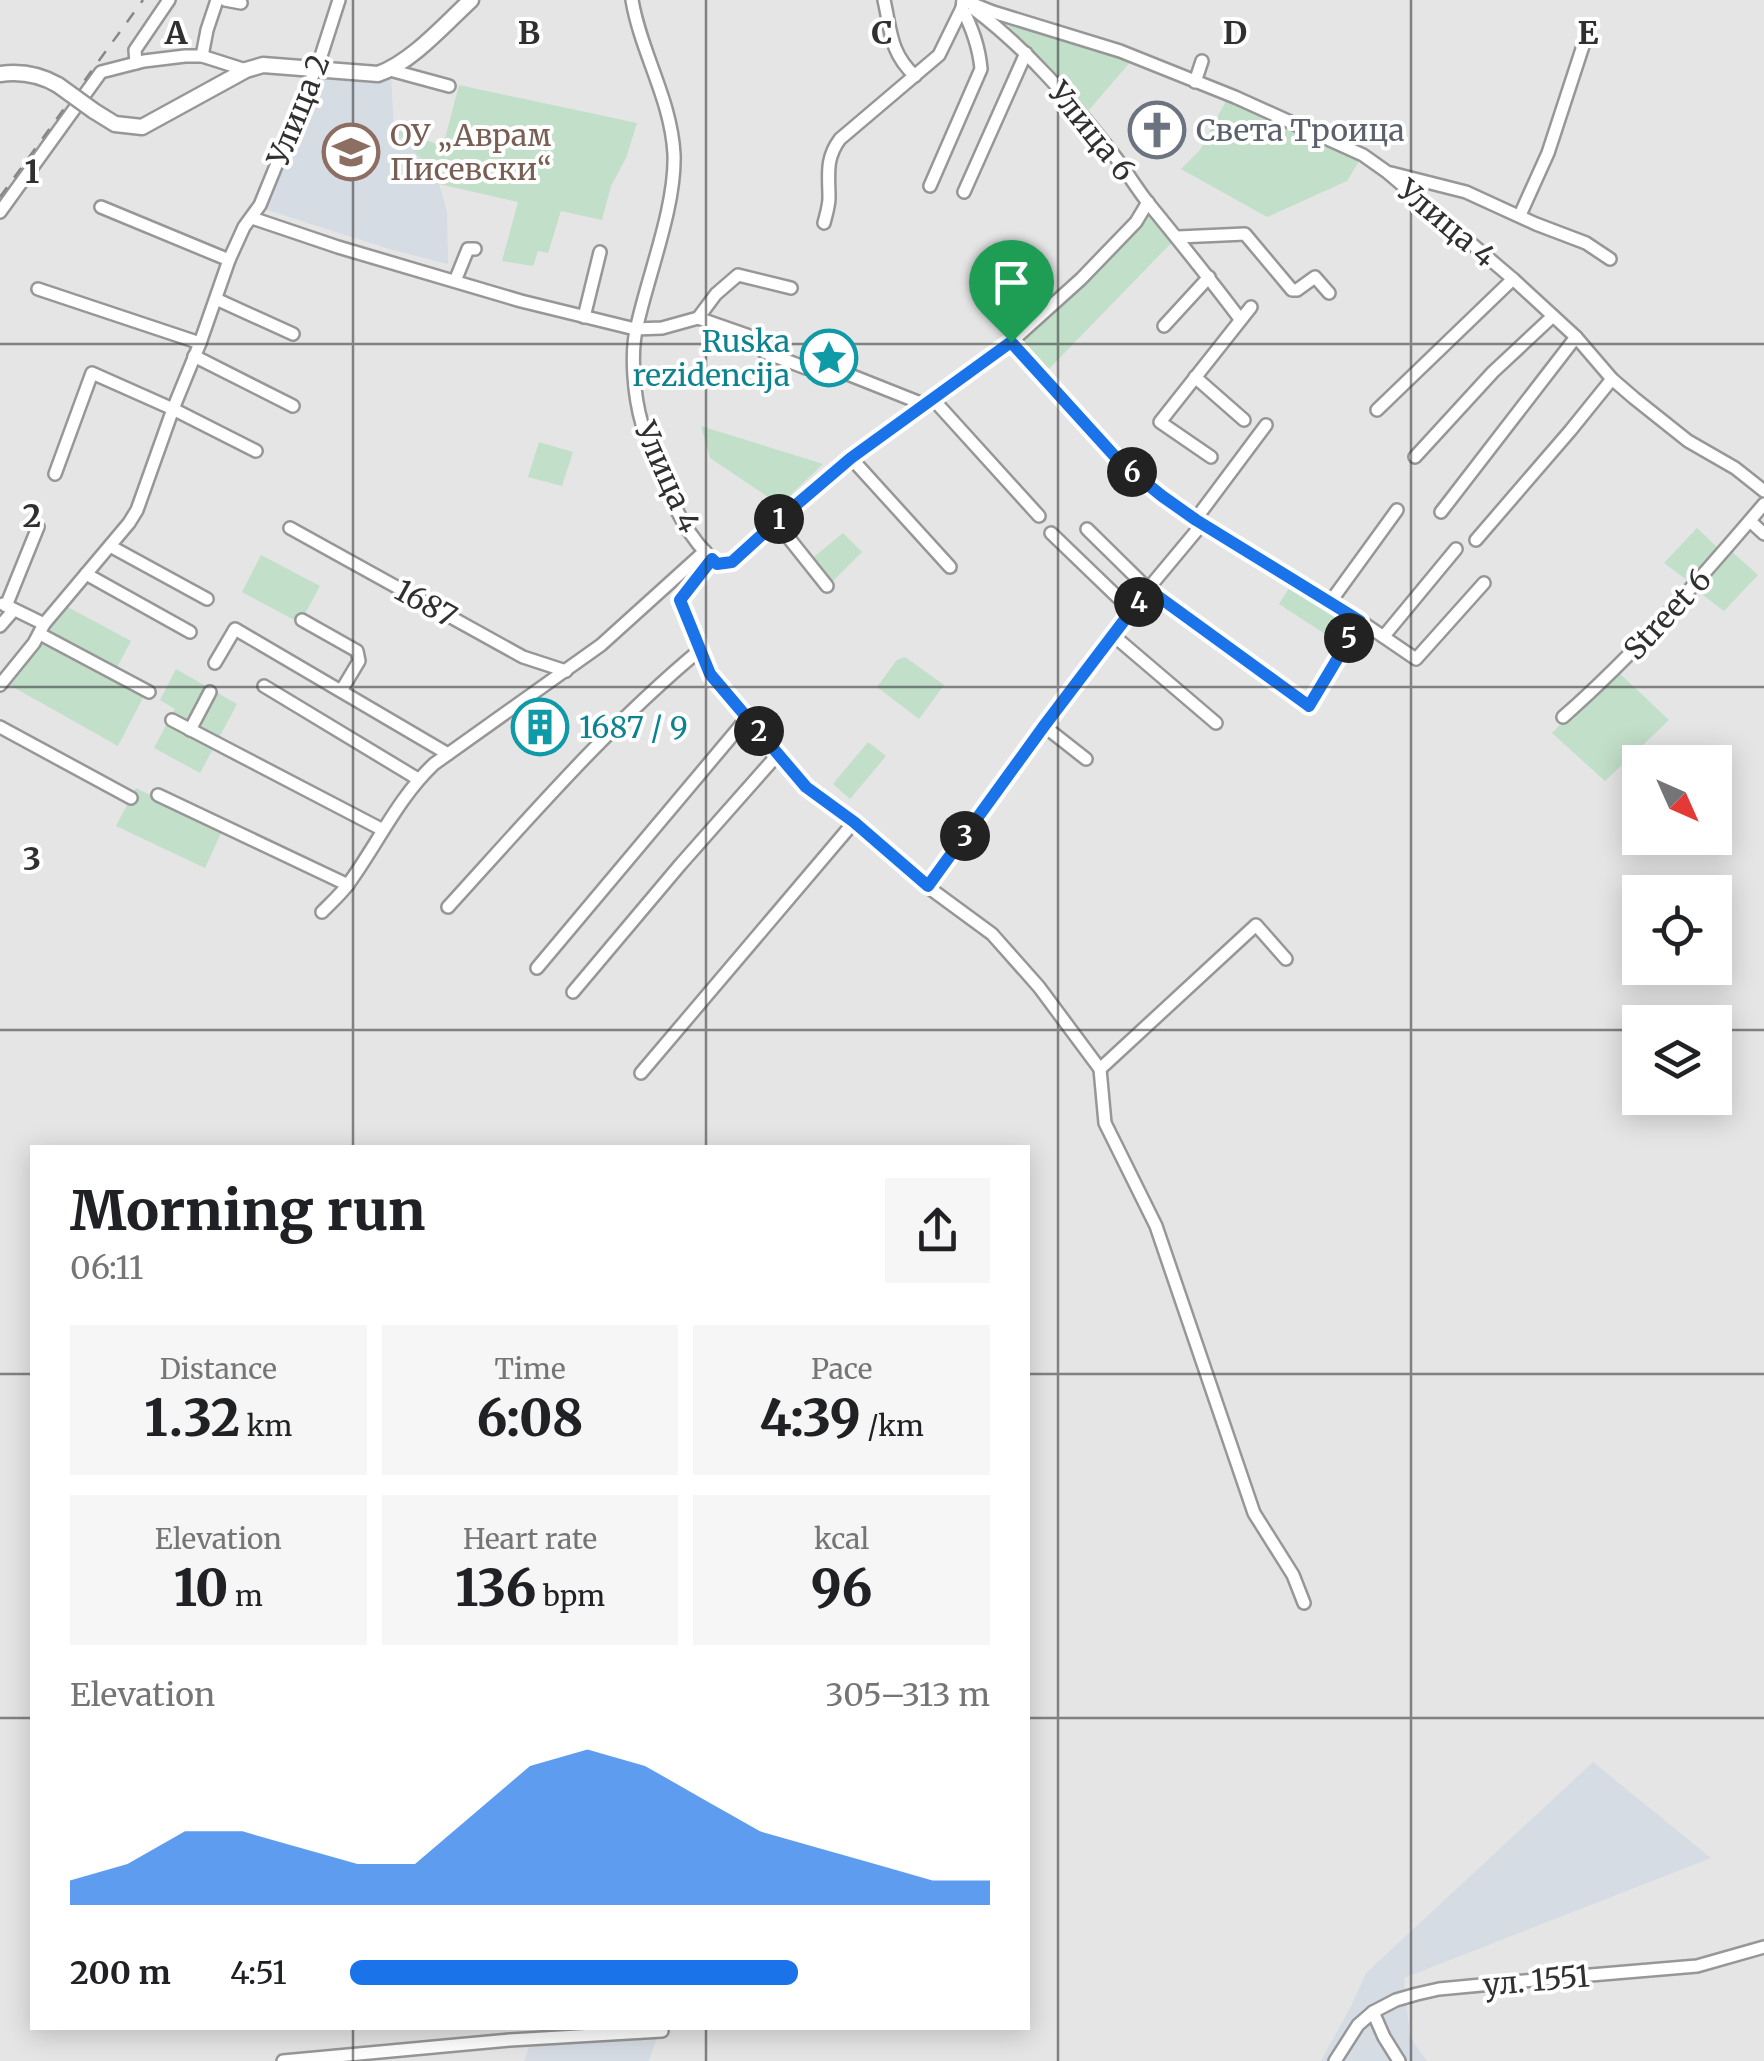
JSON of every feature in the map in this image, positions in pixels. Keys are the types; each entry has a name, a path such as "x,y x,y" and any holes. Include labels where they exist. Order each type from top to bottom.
{"street":[{"path":"136,63 135,50 169,0"},
{"path":"202,56 207,30 221,0 241,3"},
{"name":"Улица 2","path":"0,685 137,510 228,260 260,205 322,53 339,0"},
{"path":"0,74 36,74 114,124 142,127 246,70 275,66 378,74 390,70 471,0"},
{"name":"Улица 4","path":"632,0 666,101 674,158 668,203 636,329 634,374 642,426 680,518 708,555"},
{"path":"884,0 896,50 902,64 915,76"},
{"path":"824,223 830,198 827,167 834,147 939,55 963,4"},
{"path":"930,186 981,68 980,53 963,4"},
{"name":"Улица 4","path":"963,4 1120,51 1363,155 1513,279 1576,337 1612,379 1688,441 1735,468 1764,491"},
{"name":"Улица 6","path":"708,555 717,564 732,562 851,458 1011,342 1136,222 1148,202 1110,149 1026,53 963,4"},
{"path":"1520,216 1548,153 1583,46"},
{"path":"964,192 1026,53"},
{"name":"Улица 2","path":"0,212 101,72 169,57 202,56 246,70"},
{"path":"1196,82 1202,61"},
{"path":"390,70 449,86"},
{"path":"1387,172 1466,192 1586,243 1610,259"},
{"path":"1148,202 1240,319"},
{"path":"101,208 228,260"},
{"path":"252,218 520,301 636,329 662,328 698,318 716,294 738,275 790,288"},
{"path":"1178,237 1245,234 1292,290 1315,277 1328,293"},
{"path":"456,281 468,249 476,249"},
{"path":"584,317 600,252"},
{"path":"1164,326 1208,277"},
{"path":"1377,410 1513,279"},
{"path":"38,289 200,342"},
{"path":"216,299 293,334"},
{"path":"1212,457 1160,422 1252,306"},
{"path":"1415,458 1492,372 1553,316"},
{"path":"698,318 806,368 840,370 928,401 1040,516"},
{"path":"1440,512 1576,337"},
{"path":"1011,342 1120,462 1162,496 1416,659 1484,583"},
{"path":"194,356 294,406"},
{"path":"55,474 92,374 256,451"},
{"path":"1195,378 1244,420"},
{"path":"1476,540 1612,379"},
{"path":"928,886 1266,425"},
{"path":"851,458 950,567"},
{"path":"1238,461 1250,470"},
{"name":"Street 6","path":"1562,717 1660,622 1764,504"},
{"path":"1331,602 1396,510"},
{"path":"1750,521 1764,534"},
{"path":"776,522 827,586"},
{"path":"0,626 38,526"},
{"name":"1687","path":"290,528 524,657 566,671"},
{"path":"1087,529 1148,589 1309,706 1360,621"},
{"path":"1051,533 1132,611"},
{"path":"110,546 207,598"},
{"path":"1384,636 1456,548"},
{"path":"708,555 680,600 710,674 806,787 992,934 1039,987 1100,1069 1105,1123 1156,1226 1254,1512 1293,1575 1304,1603"},
{"path":"322,912 348,885 418,779 601,645 708,555"},
{"path":"86,574 190,632"},
{"path":"6,606 150,692"},
{"path":"302,620 357,652 359,660 340,691"},
{"path":"215,663 235,629 448,754"},
{"path":"1114,636 1216,723"},
{"path":"448,907 602,739 650,691 700,650"},
{"path":"264,686 418,779"},
{"path":"190,730 210,692"},
{"path":"537,968 747,718"},
{"path":"172,720 383,830"},
{"path":"1044,726 1086,759"},
{"path":"0,727 131,798"},
{"path":"573,992 779,753"},
{"path":"158,795 348,885"},
{"path":"642,1073 854,822"},
{"path":"1100,1069 1256,926 1286,959"},
{"name":"ул. 1551","path":"1334,2061 1358,2025 1396,2000 1439,1990 1697,1966 1764,1947"},
{"path":"1373,2012 1399,2061"},
{"path":"283,2061 662,2031"}],"shaded area":[{"name":"ОУ „Аврам Писевски“","path":"315,73 391,76 394,129 437,176 447,212 448,264 264,209"},
{"path":"1593,1762 1711,1858 1404,1978 1410,2037 1427,2061 1321,2061 1366,1973"},
{"path":"657,2037 649,2061 524,2061 530,2044"}],"green space":[{"path":"1014,20 1132,60 1089,110 1007,29"},
{"path":"459,85 637,123 626,158 611,186 602,220 561,211 548,253 538,251 533,266 502,261 518,202 439,184 437,176 394,129 443,146"},
{"path":"1229,95 1362,156 1347,181 1267,217 1181,169 1200,150"},
{"path":"1151,211 1176,238 1045,373 1021,347 1022,339"},
{"path":"701,426 823,464 780,505 710,458"},
{"path":"539,442 573,452 562,486 528,477"},
{"path":"1697,528 1721,551 1691,583 1664,563"},
{"path":"843,533 862,552 829,585 809,561"},
{"path":"1730,550 1758,575 1724,611 1695,589"},
{"path":"261,555 320,586 300,623 242,592"},
{"path":"1293,582 1354,620 1339,643 1279,604"},
{"path":"64,605 131,641 115,671 45,635 45,627"},
{"path":"42,638 145,694 118,746 6,683"},
{"path":"905,657 944,685 919,719 877,687 897,660"},
{"path":"176,669 237,704 200,773 154,748 175,709 160,700"},
{"path":"1616,670 1669,720 1643,745 1622,745 1622,765 1605,781 1552,733"},
{"path":"868,742 886,756 850,799 833,784"},
{"path":"136,788 222,831 205,868 116,826"}],"railway":[{"path":"0,197 143,0"}],"place":[{"name":"Света Троица","path":"1157,130"},
{"name":"ОУ „Аврам Писевски“","path":"351,152"},
{"name":"Ruska rezidencija","path":"829,358"},
{"name":"1687 / 9","path":"540,727"}],"route":[{"path":"1011,342 1120,462 1162,496 1360,621 1309,706 1148,589 928,886 854,822 806,787 710,674 680,600 712,559 717,564 732,562 851,458 1011,342"}]}
